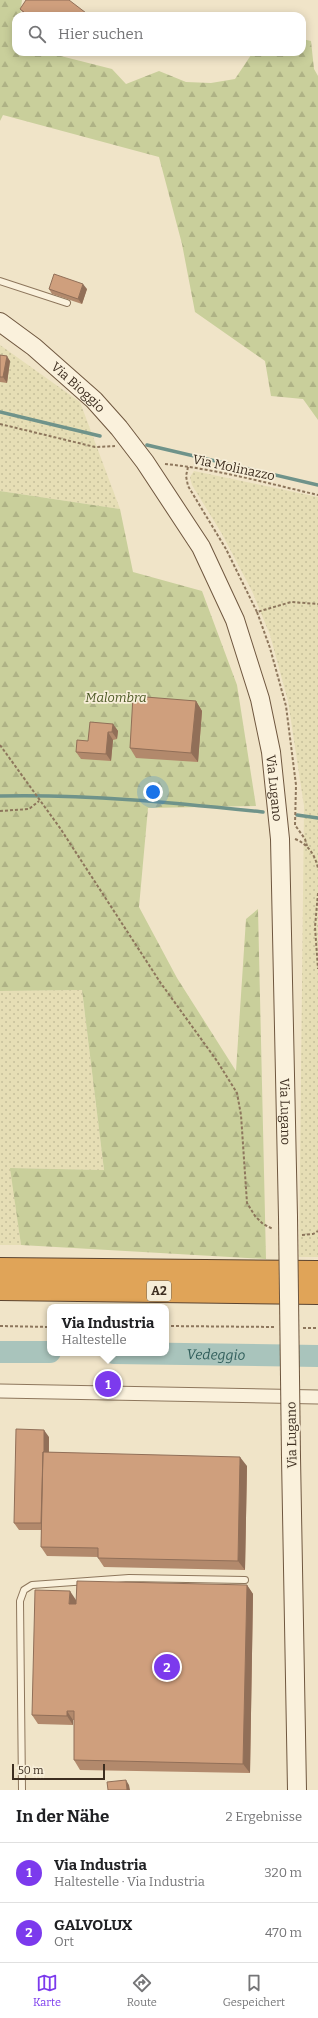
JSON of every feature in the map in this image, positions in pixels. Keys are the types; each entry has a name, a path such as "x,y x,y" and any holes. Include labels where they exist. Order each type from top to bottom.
{"highway":[{"name":"A2","path":"0,1269 318,1272"},
{"name":"A2","path":"0,1289 318,1293"}],"main road":[{"name":"Via Bioggio","path":"0,322 34,347 94,400 145,462"},
{"name":"Via Lugano","path":"145,462 202,547 235,620 264,714 271,752 280,839 288,1217 297,1790"}],"street":[{"path":"0,1392 318,1397"}],"lane":[{"path":"0,281 67,303"},
{"path":"22,1790 20,1601 24,1590 32,1585 129,1578 245,1580"}],"path":[{"path":"0,424 95,447 132,446"},
{"name":"Via Molinazzo","path":"145,462 188,467 318,495"},
{"path":"188,467 186,476 188,486 226,549 256,612 270,648 286,706 296,785 294,810 295,825 305,838 307,846"},
{"path":"256,612 291,602 318,604"},
{"path":"0,745 39,801 60,828 160,982 217,1061 237,1093 241,1115 247,1203 255,1216 263,1224 276,1230"},
{"path":"0,811 28,809 39,801"},
{"path":"280,839 296,839 307,846 313,854 318,868"},
{"path":"318,894 315,927 318,969"},
{"path":"301,1235 313,1234 318,1231"},
{"path":"0,1326 47,1327"},
{"path":"169,1326 280,1328"},
{"path":"302,1328 318,1328"}],"shaded area":[{"path":"0,345 80,402 120,509 0,491"},
{"path":"194,471 318,497 318,1257 299,1257 304,806 288,701 270,635 252,591 222,534 192,485 190,477"},
{"path":"82,990 104,1170 11,1168 21,1245 0,1245 0,991"}],"green space":[{"path":"0,0 22,0 20,12 12,12 12,56 61,56 112,69 126,84 159,71 186,82 211,83 235,79 250,56 306,56 306,40 311,41 314,69 318,76 318,420 303,399 271,396 265,361 195,312 182,244 159,157 3,115 0,121"},
{"name":"Malombra","path":"0,491 120,509 133,572 202,591 237,685 256,806 148,808 139,907 177,978 236,1071 246,919 258,909 266,1259 21,1245 10,1168 104,1170 82,990 0,991"}],"building":[{"path":"26,0 69,0 85,12 24,12 20,9"},
{"path":"54,274 83,284 78,299 49,289"},
{"path":"0,355 7,356 3,377 0,377"},
{"path":"133,696 196,701 191,753 130,748"},
{"path":"90,722 113,724 112,732 108,732 106,754 76,752 77,740 88,741"},
{"path":"16,1429 44,1430 41,1523 14,1523"},
{"path":"43,1452 240,1457 238,1561 98,1558 98,1548 41,1547"},
{"path":"77,1581 247,1585 243,1764 74,1760 74,1711 67,1711 67,1716 32,1715 35,1590 70,1591 69,1604 76,1604"},
{"path":"126,1780 127,1790 108,1790 107,1782"}],"waterway":[{"path":"0,412 100,436"},
{"path":"147,445 318,485"},
{"path":"0,796 66,796 99,798 164,802 263,812"},
{"path":"297,815 318,818"},
{"name":"Vedeggio","path":"0,1352 47,1352"},
{"name":"Vedeggio","path":"169,1354 318,1356"}],"place":[{"name":"Via Industria","path":"108,1384"},
{"name":"GALVOLUX","path":"167,1667"}]}
